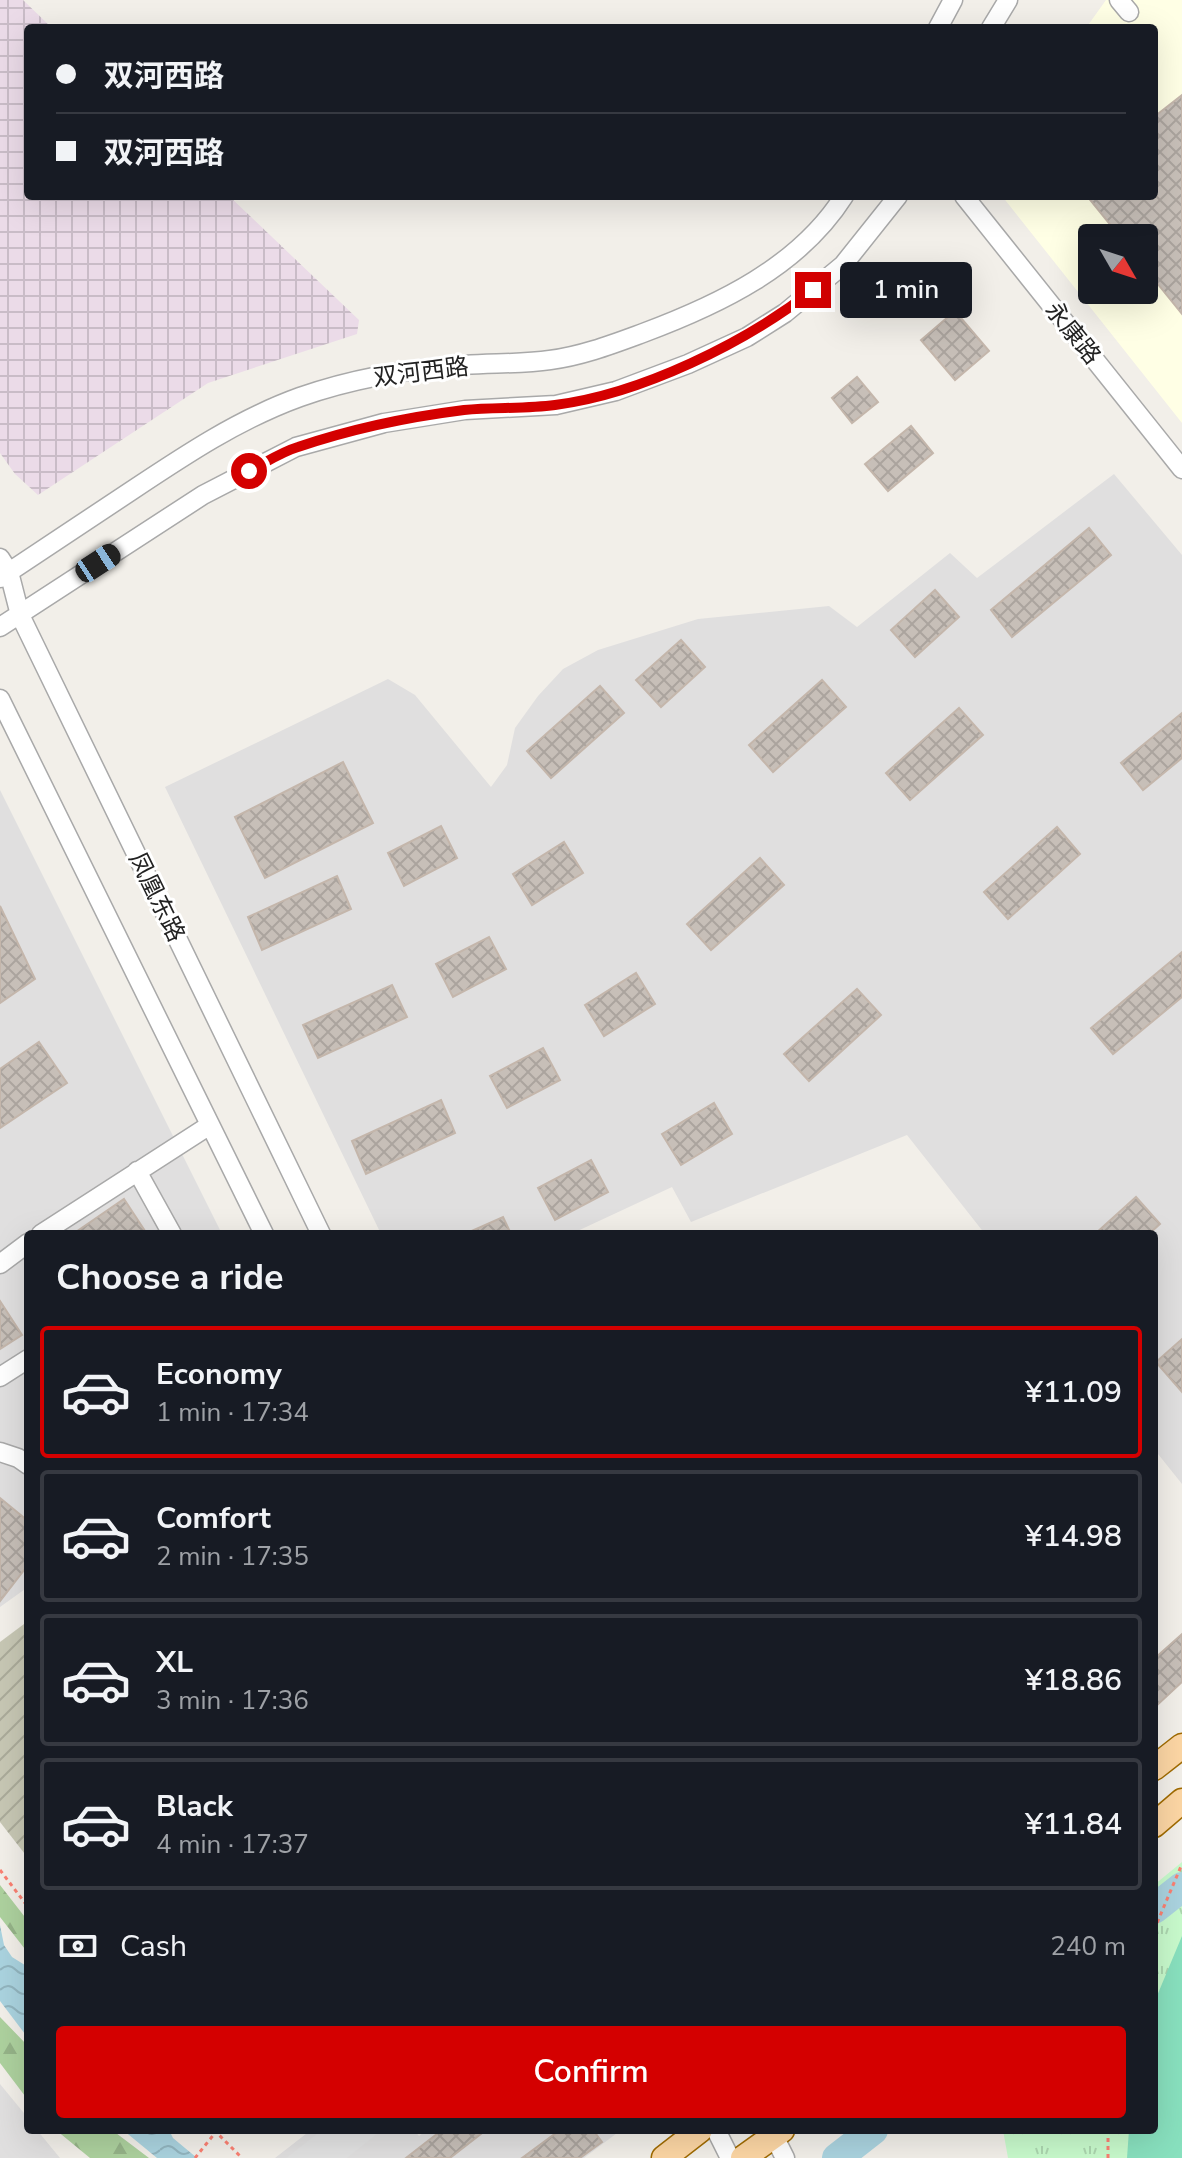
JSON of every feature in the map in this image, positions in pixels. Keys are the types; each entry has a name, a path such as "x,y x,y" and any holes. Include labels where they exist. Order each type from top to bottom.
{"main road":[{"path":"1158,1765 1182,1746"},
{"path":"1158,1822 1182,1801"},
{"path":"664,2158 695,2134"},
{"path":"743,2158 773,2134"}],"street":[{"path":"940,24 953,0"},
{"path":"993,24 1008,0"},
{"name":"双河西路","path":"3,569 230,428 299,398 377,374 550,360 603,348 702,311 736,293 783,261 813,233 841,200"},
{"name":"双河西路","path":"0,627 203,495 296,447 384,423 465,410 556,405 616,391 688,364 747,337 785,313 843,265 895,200"},
{"name":"永康路","path":"967,200 1182,469"},
{"name":"凤凰东路","path":"3,569 20,615 319,1230"},
{"path":"0,699 262,1230"},
{"path":"47,1230 210,1125"},
{"path":"137,1171 170,1230"},
{"path":"0,1264 24,1246"},
{"path":"0,1377 24,1362"},
{"path":"0,1452 24,1462"},
{"path":"718,2134 730,2158"},
{"path":"777,2134 785,2158"}],"path":[{"path":"1158,1921 1182,1864"},
{"path":"0,1870 24,1902"},
{"path":"195,2158 213,2134"},
{"path":"218,2134 242,2158"},
{"path":"1108,2134 1108,2158"}],"shaded area":[{"path":"0,0 23,0 48,24 24,24 24,200 233,200 359,320 357,334 208,383 38,495 15,474 0,453"},
{"path":"1106,0 1182,0 1182,423 1088,304 1158,304 1158,224 1078,224 1078,292 1005,200 1158,200 1158,24 1089,24"},
{"path":"1114,474 1182,555 1182,1484 1158,1454 1158,1230 982,1230 907,1135 691,1222 672,1187 580,1230 379,1230 165,787 388,679 415,695 491,787 507,765 515,728 538,696 563,669 598,650 698,619 829,606 857,627 950,553 977,578"},
{"path":"0,790 220,1230 24,1230 24,1590 0,1607"},
{"path":"24,1624 24,1853 0,1822 0,1642"},
{"path":"0,2084 24,2113 24,2134 40,2134 60,2158 0,2158"},
{"path":"306,2134 616,2134 584,2158 275,2158"},
{"path":"317,2134 377,2134 347,2158 286,2158"}],"green space":[{"path":"1182,1862 1182,2158 1008,2158 1004,2134 1158,2134 1158,1882"},
{"path":"0,1885 24,1916 24,1948 0,1917"},
{"path":"1182,1936 1182,2158 1127,2158 1129,2134 1158,2134 1158,1993"},
{"path":"0,2017 24,2042 24,2095 0,2063"},
{"path":"61,2134 117,2134 149,2158 90,2158"}],"water":[{"path":"0,1925 4,1945 12,1957 24,1964 24,2033 0,2001"},
{"path":"128,2134 171,2134 197,2158 157,2158"}],"building":[{"path":"1182,95 1182,314 1158,284 1158,224 1110,224 1090,200 1158,200 1158,114"},
{"path":"955,311 989,351 955,380 921,340"},
{"path":"857,377 878,402 852,423 832,398"},
{"path":"911,426 933,453 888,491 865,464"},
{"path":"1089,528 1111,555 1012,637 991,610"},
{"path":"935,590 959,617 915,657 891,630"},
{"path":"681,640 705,667 661,707 636,680"},
{"path":"822,680 846,707 773,772 749,745"},
{"path":"600,686 624,713 551,778 527,751"},
{"path":"959,708 983,735 910,800 886,773"},
{"path":"1182,713 1182,758 1143,790 1121,763"},
{"path":"343,762 373,823 265,878 235,817"},
{"path":"441,826 457,858 404,886 388,853"},
{"path":"1057,827 1080,854 1008,919 984,892"},
{"path":"564,842 583,873 532,905 513,874"},
{"path":"760,858 784,885 711,950 687,924"},
{"path":"337,876 351,909 262,950 248,917"},
{"path":"0,906 35,979 0,1003"},
{"path":"489,937 506,969 453,997 436,964"},
{"path":"1182,952 1182,997 1113,1054 1091,1028"},
{"path":"636,973 655,1004 604,1036 585,1005"},
{"path":"392,985 407,1017 318,1058 303,1025"},
{"path":"857,989 881,1015 809,1081 784,1054"},
{"path":"39,1042 67,1083 0,1128 0,1069"},
{"path":"543,1048 560,1080 507,1108 490,1076"},
{"path":"441,1100 455,1133 366,1174 352,1141"},
{"path":"714,1103 732,1134 681,1165 662,1134"},
{"path":"591,1160 608,1192 555,1220 538,1188"},
{"path":"1136,1197 1160,1224 1153,1230 1099,1230"},
{"path":"124,1199 144,1230 79,1230"},
{"path":"503,1217 509,1230 474,1230"},
{"path":"0,1301 22,1335 0,1349"},
{"path":"1182,1339 1182,1392 1158,1364 1158,1360"},
{"path":"0,1498 24,1518 24,1570 0,1601"},
{"path":"1182,1634 1182,1682 1158,1704 1158,1655"},
{"path":"437,2134 481,2134 450,2158 406,2158"},
{"path":"555,2134 596,2134 602,2142 580,2158 522,2158"}],"waterway":[{"path":"1158,1906 1182,1887"},
{"path":"837,2158 868,2134"}],"route":[{"path":"249,471 296,447 384,423 465,410 556,405 616,391 688,364 747,337 785,313 813,290"}]}
